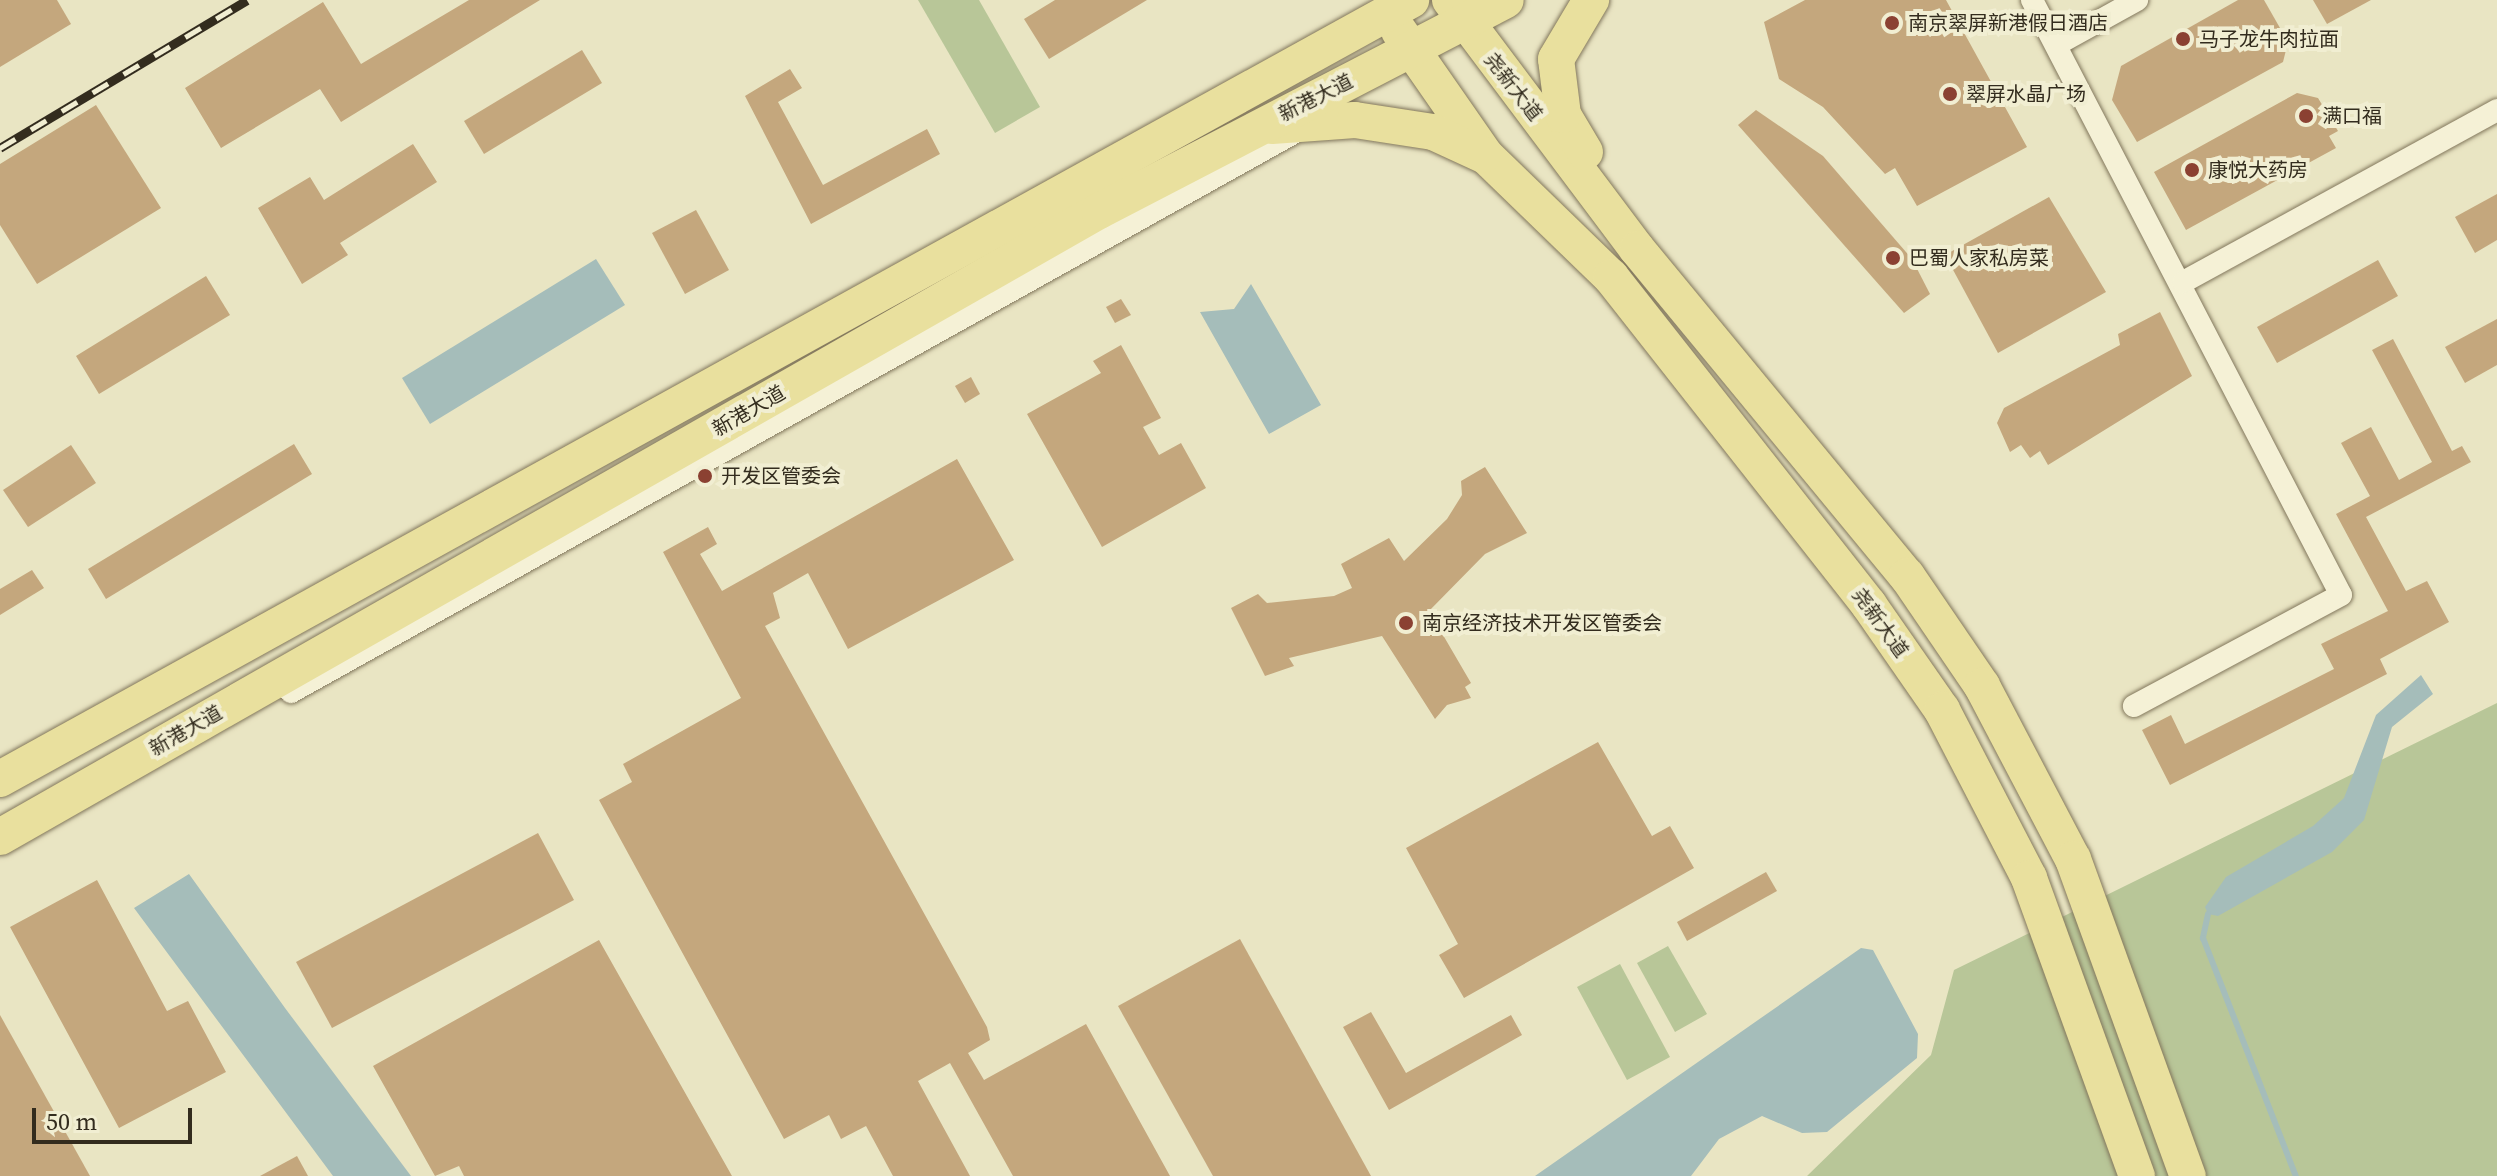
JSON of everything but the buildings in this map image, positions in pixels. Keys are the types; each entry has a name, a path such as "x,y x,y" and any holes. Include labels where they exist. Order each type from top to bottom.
{"main road":[{"name":"新港大道","path":"0,837 1259,127 1410,50 1456,11 1506,0"},
{"name":"尧新大道","path":"1591,0 1556,59 1563,115 1637,249"},
{"name":"新港大道","path":"0,779 1399,6"},
{"name":"尧新大道","path":"1399,6 1410,50 1486,156 1611,277 1869,605 1942,710 2029,878 2137,1176"},
{"name":"尧新大道","path":"1456,11 1637,249 1907,576 1982,686 2073,859 2188,1176"},
{"name":"尧新大道","path":"1259,127 1355,120 1433,132 1486,156"}],"street":[{"path":"2032,0 2183,282 2341,595 2134,706"},
{"path":"2056,45 2137,0"},
{"path":"2183,282 2497,110"},
{"path":"0,854 1312,123"}],"green space":[{"path":"918,0 979,0 1040,107 995,133"},
{"path":"2497,703 2497,1176 1807,1176 1931,1055 1954,970"},
{"path":"1668,946 1707,1014 1675,1032 1637,963"},
{"path":"1620,964 1670,1057 1627,1080 1577,987"}],"water":[{"path":"596,259 625,305 430,424 402,378"},
{"path":"1251,284 1321,405 1269,434 1200,312 1234,309"},
{"path":"2421,675 2433,694 2392,727 2364,820 2332,852 2218,916 2208,914 2205,907 2226,877 2313,826 2344,798 2376,715"},
{"path":"189,874 411,1176 333,1176 134,908"},
{"path":"1861,948 1873,950 1918,1034 1917,1058 1827,1132 1802,1133 1762,1116 1719,1139 1691,1176 1535,1176"}],"waterway":[{"path":"2208,914 2203,938 2296,1176"}],"railway":[{"path":"0,148 247,0"}],"place":[{"name":"南京翠屏新港假日酒店","path":"1892,23"},
{"name":"马子龙牛肉拉面","path":"2183,39"},
{"name":"翠屏水晶广场","path":"1950,94"},
{"name":"满口福","path":"2306,116"},
{"name":"康悦大药房","path":"2192,170"},
{"name":"巴蜀人家私房菜","path":"1893,258"},
{"name":"开发区管委会","path":"705,476"},
{"name":"南京经济技术开发区管委会","path":"1406,623"}]}
